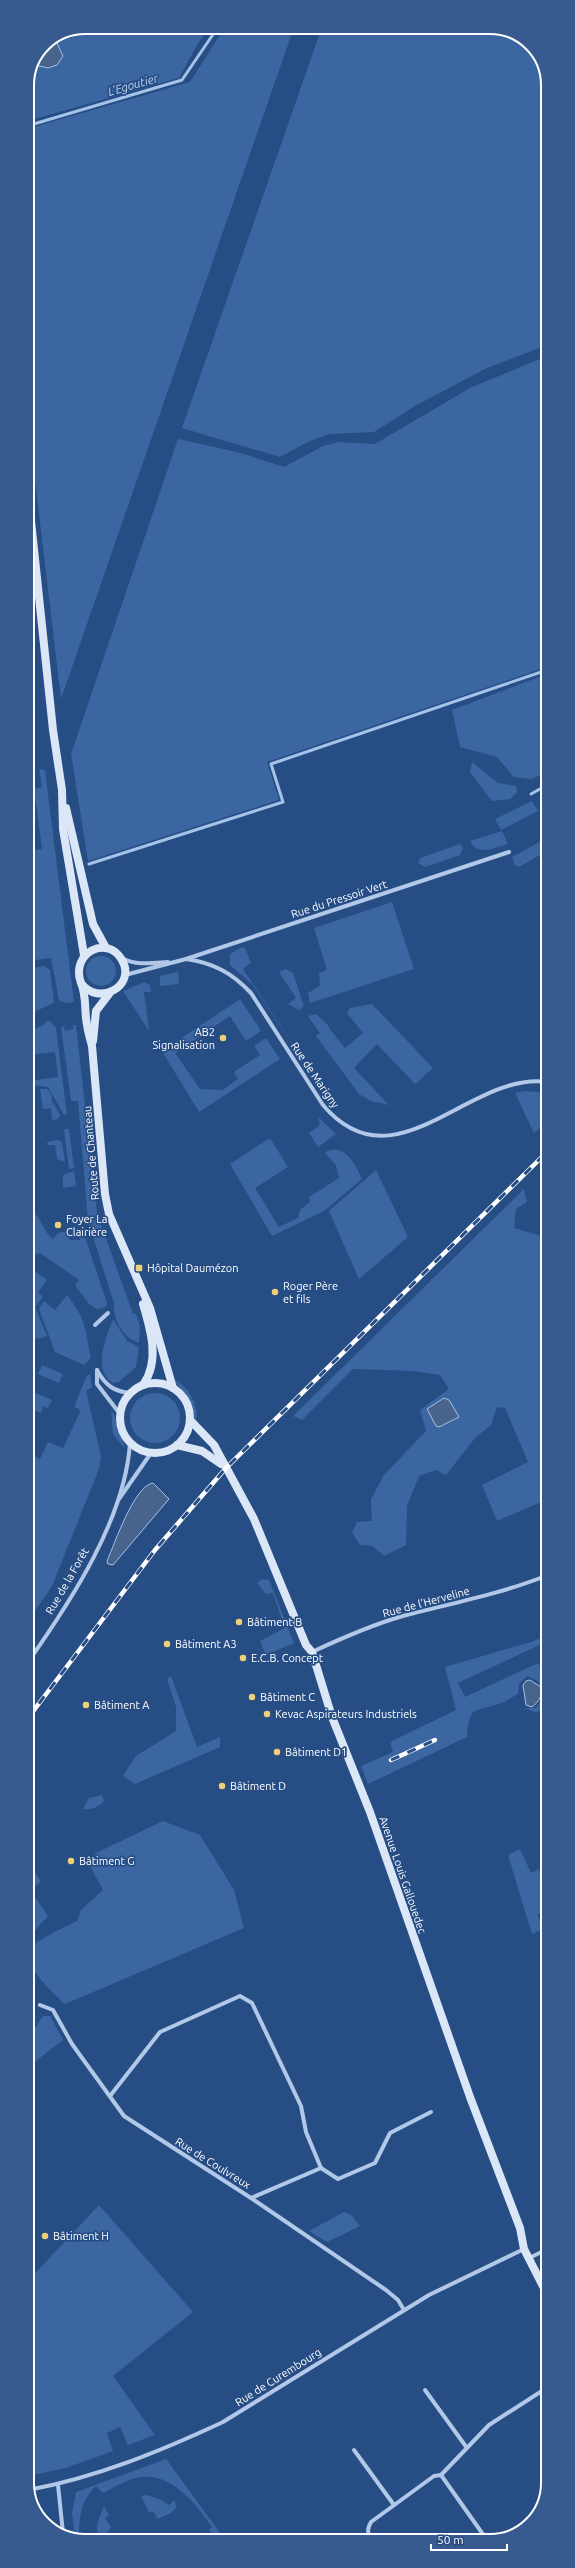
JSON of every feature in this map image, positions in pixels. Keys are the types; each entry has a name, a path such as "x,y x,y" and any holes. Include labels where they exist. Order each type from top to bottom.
{"main road":[{"name":"Route de Chanteau","path":"34,550 53,730 62,790 93,924 106,948"},
{"name":"Route de Chanteau","path":"62,790 63,829 84,955 78,969 85,993 86,1025 92,1046 105,1194 109,1214 135,1277 150,1308 173,1388"},
{"path":"84,955 91,950 106,948 120,956 124,965 124,976"},
{"name":"Route de Chanteau","path":"92,1046 96,1011 109,994 120,985 124,976"},
{"path":"82,983 94,994 109,994"},
{"name":"Route de Chanteau","path":"135,1277 152,1341 150,1372 143,1385"},
{"path":"158,1383 173,1388 185,1399 190,1420 186,1434 177,1445 165,1451 151,1453 140,1450 130,1443 120,1425 122,1404 131,1393 143,1385 158,1383"},
{"name":"Avenue Louis Gallouedec","path":"190,1420 214,1445 224,1467 254,1519 306,1645 312,1652 332,1717 370,1812 470,2096 520,2228 524,2250 541,2282"},
{"name":"Avenue Louis Gallouedec","path":"177,1445 202,1451 224,1467"}],"street":[{"name":"Rue du Pressoir Vert","path":"124,976 186,959 509,852"},
{"name":"Rue du Pressoir Vert","path":"120,956 132,962 149,964 175,962"},
{"name":"Rue de Marigny","path":"186,959 200,960 226,970 238,979 251,993 323,1105 333,1116 358,1132 376,1136 398,1135 422,1127 510,1085 526,1080 541,1081"},
{"path":"95,1325 108,1313"},
{"path":"120,1414 96,1384 97,1370 108,1387 123,1393 131,1393"},
{"name":"Rue de la Forêt","path":"34,1653 65,1609 84,1577 115,1506 125,1475 130,1443"},
{"name":"Rue de la Forêt","path":"115,1506 151,1453"},
{"name":"Rue de l'Herveline","path":"312,1652 358,1630 403,1616 516,1588 541,1578"},
{"path":"110,2096 160,2032 240,1996 252,2003 300,2106 306,2132 321,2168 338,2179 375,2163 390,2133 431,2112"},
{"name":"Rue de Coulvreux","path":"40,2005 53,2010 72,2044 124,2116 251,2198 386,2290 398,2300 404,2310"},
{"path":"251,2198 321,2168"},
{"name":"Rue de Curembourg","path":"35,2489 69,2482 194,2436 223,2422 404,2310 462,2279 524,2250"},
{"path":"529,2258 541,2252"},
{"path":"425,2390 467,2448"},
{"path":"368,2534 368,2528 371,2522 434,2476 441,2475 489,2425 541,2392"},
{"path":"354,2450 394,2505"},
{"path":"441,2475 483,2534"},
{"path":"58,2485 62,2528"}],"shaded area":[{"path":"205,34 197,45 179,78 34,119 34,85 38,65 49,49 65,38 75,35"},
{"path":"221,34 292,34 61,699 34,472 34,127 190,82"},
{"path":"320,34 494,34 510,38 524,47 537,65 541,85 541,347 485,369 415,406 374,432 330,434 310,441 280,457 182,428"},
{"path":"57,43 63,56 57,65 48,68 38,66 49,49"},
{"path":"541,358 541,669 267,762 279,800 88,861 71,754 178,439 237,452 284,467 323,446 339,442 375,444 470,388"},
{"path":"541,676 541,775 532,779 514,777 497,757 460,747 452,710"},
{"path":"472,762 498,783 516,786 517,792 510,799 492,801 470,772"},
{"path":"39,769 45,770 74,1002 66,1003 59,1000 51,958 34,960 34,847 36,850 42,849 34,789 42,787"},
{"path":"532,801 538,811 501,830 495,819"},
{"path":"502,831 508,844 493,849 477,849 470,841"},
{"path":"541,841 541,854 519,867 515,865 512,857"},
{"path":"460,844 463,847 460,855 425,867 418,863 420,858"},
{"path":"392,902 414,969 310,1003 308,993 320,986 319,973 327,970 314,928"},
{"path":"242,947 245,948 251,963 243,969 330,1100 252,984 230,965 230,954"},
{"path":"101,956 112,960 116,971 112,982 101,986 90,982 86,971 90,960"},
{"path":"44,966 50,970 54,1003 34,1012 34,968"},
{"path":"286,969 293,973 304,1006 299,1010 288,1004 296,998 279,972"},
{"path":"178,972 179,984 160,986 160,976"},
{"path":"144,982 150,985 151,992 144,992 149,1031 123,991"},
{"path":"240,999 261,1031 246,1041 230,1016 175,1053 200,1089 223,1090 238,1079 234,1072 260,1055 254,1046 266,1038 280,1059 199,1112 162,1051"},
{"path":"372,1004 433,1068 415,1084 377,1044 354,1068 389,1105 371,1101 359,1094 316,1036 320,1033 308,1016 316,1014 328,1025 345,1048 363,1033 347,1013 350,1008"},
{"path":"46,1021 50,1021 56,1028 67,1115 64,1115 48,1087 34,1085 34,1080 58,1077 55,1052 34,1054 34,1030 45,1024"},
{"path":"73,1025 76,1025 97,1213 133,1314 136,1314 140,1326 139,1343 128,1337 117,1322 114,1303 88,1221 78,1101 71,1101 61,1027 64,1026 65,1031 73,1029"},
{"path":"40,1089 47,1089 51,1093 52,1101 60,1115 58,1119 52,1120 51,1108 43,1109"},
{"path":"525,1091 541,1092 541,1127 534,1133 515,1093"},
{"path":"318,1117 336,1134 318,1147 309,1133 320,1125"},
{"path":"64,1129 69,1129 74,1168 69,1169"},
{"path":"270,1138 288,1167 255,1188 279,1227 298,1218 300,1210 310,1202 309,1197 339,1178 336,1165 325,1153 330,1150 342,1151 346,1154 354,1163 362,1179 324,1211 272,1236 230,1164"},
{"path":"58,1140 62,1142 65,1162 57,1159 55,1145 48,1145 47,1142"},
{"path":"376,1170 408,1237 359,1279 329,1211"},
{"path":"74,1171 76,1186 63,1188 63,1175"},
{"path":"524,1189 527,1202 516,1209 514,1228 541,1236 541,1502 497,1521 482,1485 528,1462 505,1408 497,1407 491,1425 475,1438 446,1475 436,1470 419,1476 407,1506 406,1545 384,1556 372,1546 360,1545 352,1532 357,1522 372,1521 371,1499 384,1475 426,1431 420,1410 449,1389 440,1375 414,1371 353,1369 302,1420 293,1416"},
{"path":"37,1215 47,1233 53,1239 58,1233 69,1231 69,1240 80,1240 80,1230 83,1231 107,1303 106,1307 97,1309 89,1304 75,1285 79,1280 40,1253 36,1254 34,1252 34,1216"},
{"path":"34,1271 47,1280 38,1292 43,1297 35,1307 47,1336 38,1339 34,1337"},
{"path":"67,1295 78,1311 86,1332 91,1358 84,1365 55,1352 39,1309 44,1301 55,1310"},
{"path":"113,1319 127,1341 139,1347 136,1367 119,1382 113,1383 103,1370 102,1353"},
{"path":"42,1365 63,1374 59,1383 38,1374"},
{"path":"90,1374 92,1387 86,1391 101,1456 99,1469 52,1586 34,1612 34,1456 40,1459 48,1442 63,1448 81,1410 74,1407 86,1377"},
{"path":"174,1380 185,1387 189,1392 195,1404 197,1417 196,1423 189,1400"},
{"path":"36,1393 52,1400 48,1408 43,1406 41,1413 34,1410 34,1397"},
{"path":"155,1393 164,1395 175,1404 180,1418 178,1427 169,1438 155,1443 146,1441 135,1432 130,1418 132,1409 141,1398"},
{"path":"444,1398 449,1400 459,1417 439,1427 436,1426 427,1409"},
{"path":"111,1410 114,1414 125,1449 113,1434"},
{"path":"153,1483 169,1499 113,1565 108,1564 107,1561 132,1504 146,1486"},
{"path":"262,1579 269,1580 294,1643 266,1655 260,1641 285,1628 273,1593 266,1594 257,1583"},
{"path":"541,1638 541,1644 458,1683 465,1697 538,1663 541,1669 541,1685 536,1680 527,1676 519,1684 518,1694 501,1703 478,1710 471,1715 469,1719 467,1737 368,1784 361,1766 393,1752 390,1742 456,1710 445,1667"},
{"path":"171,1676 197,1747 220,1737 220,1747 135,1784 123,1776 136,1756 176,1731 176,1707 167,1679"},
{"path":"530,1680 541,1687 540,1698 532,1707 526,1705 523,1685 526,1681"},
{"path":"541,1701 541,1710 535,1712 524,1708 536,1708"},
{"path":"102,1795 104,1801 100,1805 91,1809 83,1809 89,1798"},
{"path":"163,1821 200,1835 234,1890 244,1928 65,2004 41,1980 34,1970 34,1945 42,1939 77,1921 81,1910 103,1890 89,1864 96,1853"},
{"path":"520,1849 531,1873 539,1869 541,1882 541,1914 537,1914 541,1924 541,1930 532,1934 508,1855"},
{"path":"34,1870 41,1882 34,1887"},
{"path":"34,1896 48,1916 34,1931"},
{"path":"43,2016 50,2016 63,2040 34,2062 34,2030"},
{"path":"99,2205 193,2312 113,2376 155,2435 128,2445 120,2427 107,2433 113,2451 66,2468 34,2475 34,2275"},
{"path":"344,2212 351,2215 360,2226 327,2242 309,2231"},
{"path":"166,2459 221,2534 211,2534 209,2530 212,2527 206,2518 183,2493 164,2480 154,2477 142,2477 127,2481 103,2493 96,2486 84,2504 80,2518 79,2534 75,2533 72,2513 76,2492"},
{"path":"147,2495 161,2500 169,2505 175,2500 176,2508 171,2513 158,2519 153,2511 149,2513 141,2496"},
{"path":"104,2506 109,2515 105,2518 111,2527 107,2534 98,2534 97,2524"}],"waterway":[{"name":"L'Egoutier","path":"34,124 182,80 213,34"},
{"path":"89,864 283,802 271,764 541,672"},
{"path":"531,794 541,788"}],"railway":[{"path":"34,1710 155,1550 226,1468 541,1158"},
{"path":"391,1760 435,1740"}],"place":[{"name":"AB2 Signalisation","path":"223,1038"},
{"name":"Foyer La Clairière","path":"58,1225"},
{"name":"Hôpital Daumézon","path":"139,1268"},
{"name":"Roger Père et fils","path":"275,1292"},
{"name":"Bâtiment B","path":"239,1622"},
{"name":"Bâtiment A3","path":"167,1644"},
{"name":"E.C.B. Concept","path":"243,1658"},
{"name":"Bâtiment C","path":"252,1697"},
{"name":"Bâtiment A","path":"86,1705"},
{"name":"Kevac Aspirateurs Industriels","path":"267,1714"},
{"name":"Bâtiment D1","path":"277,1752"},
{"name":"Bâtiment D","path":"222,1786"},
{"name":"Bâtiment G","path":"71,1861"},
{"name":"Bâtiment H","path":"45,2236"}]}
